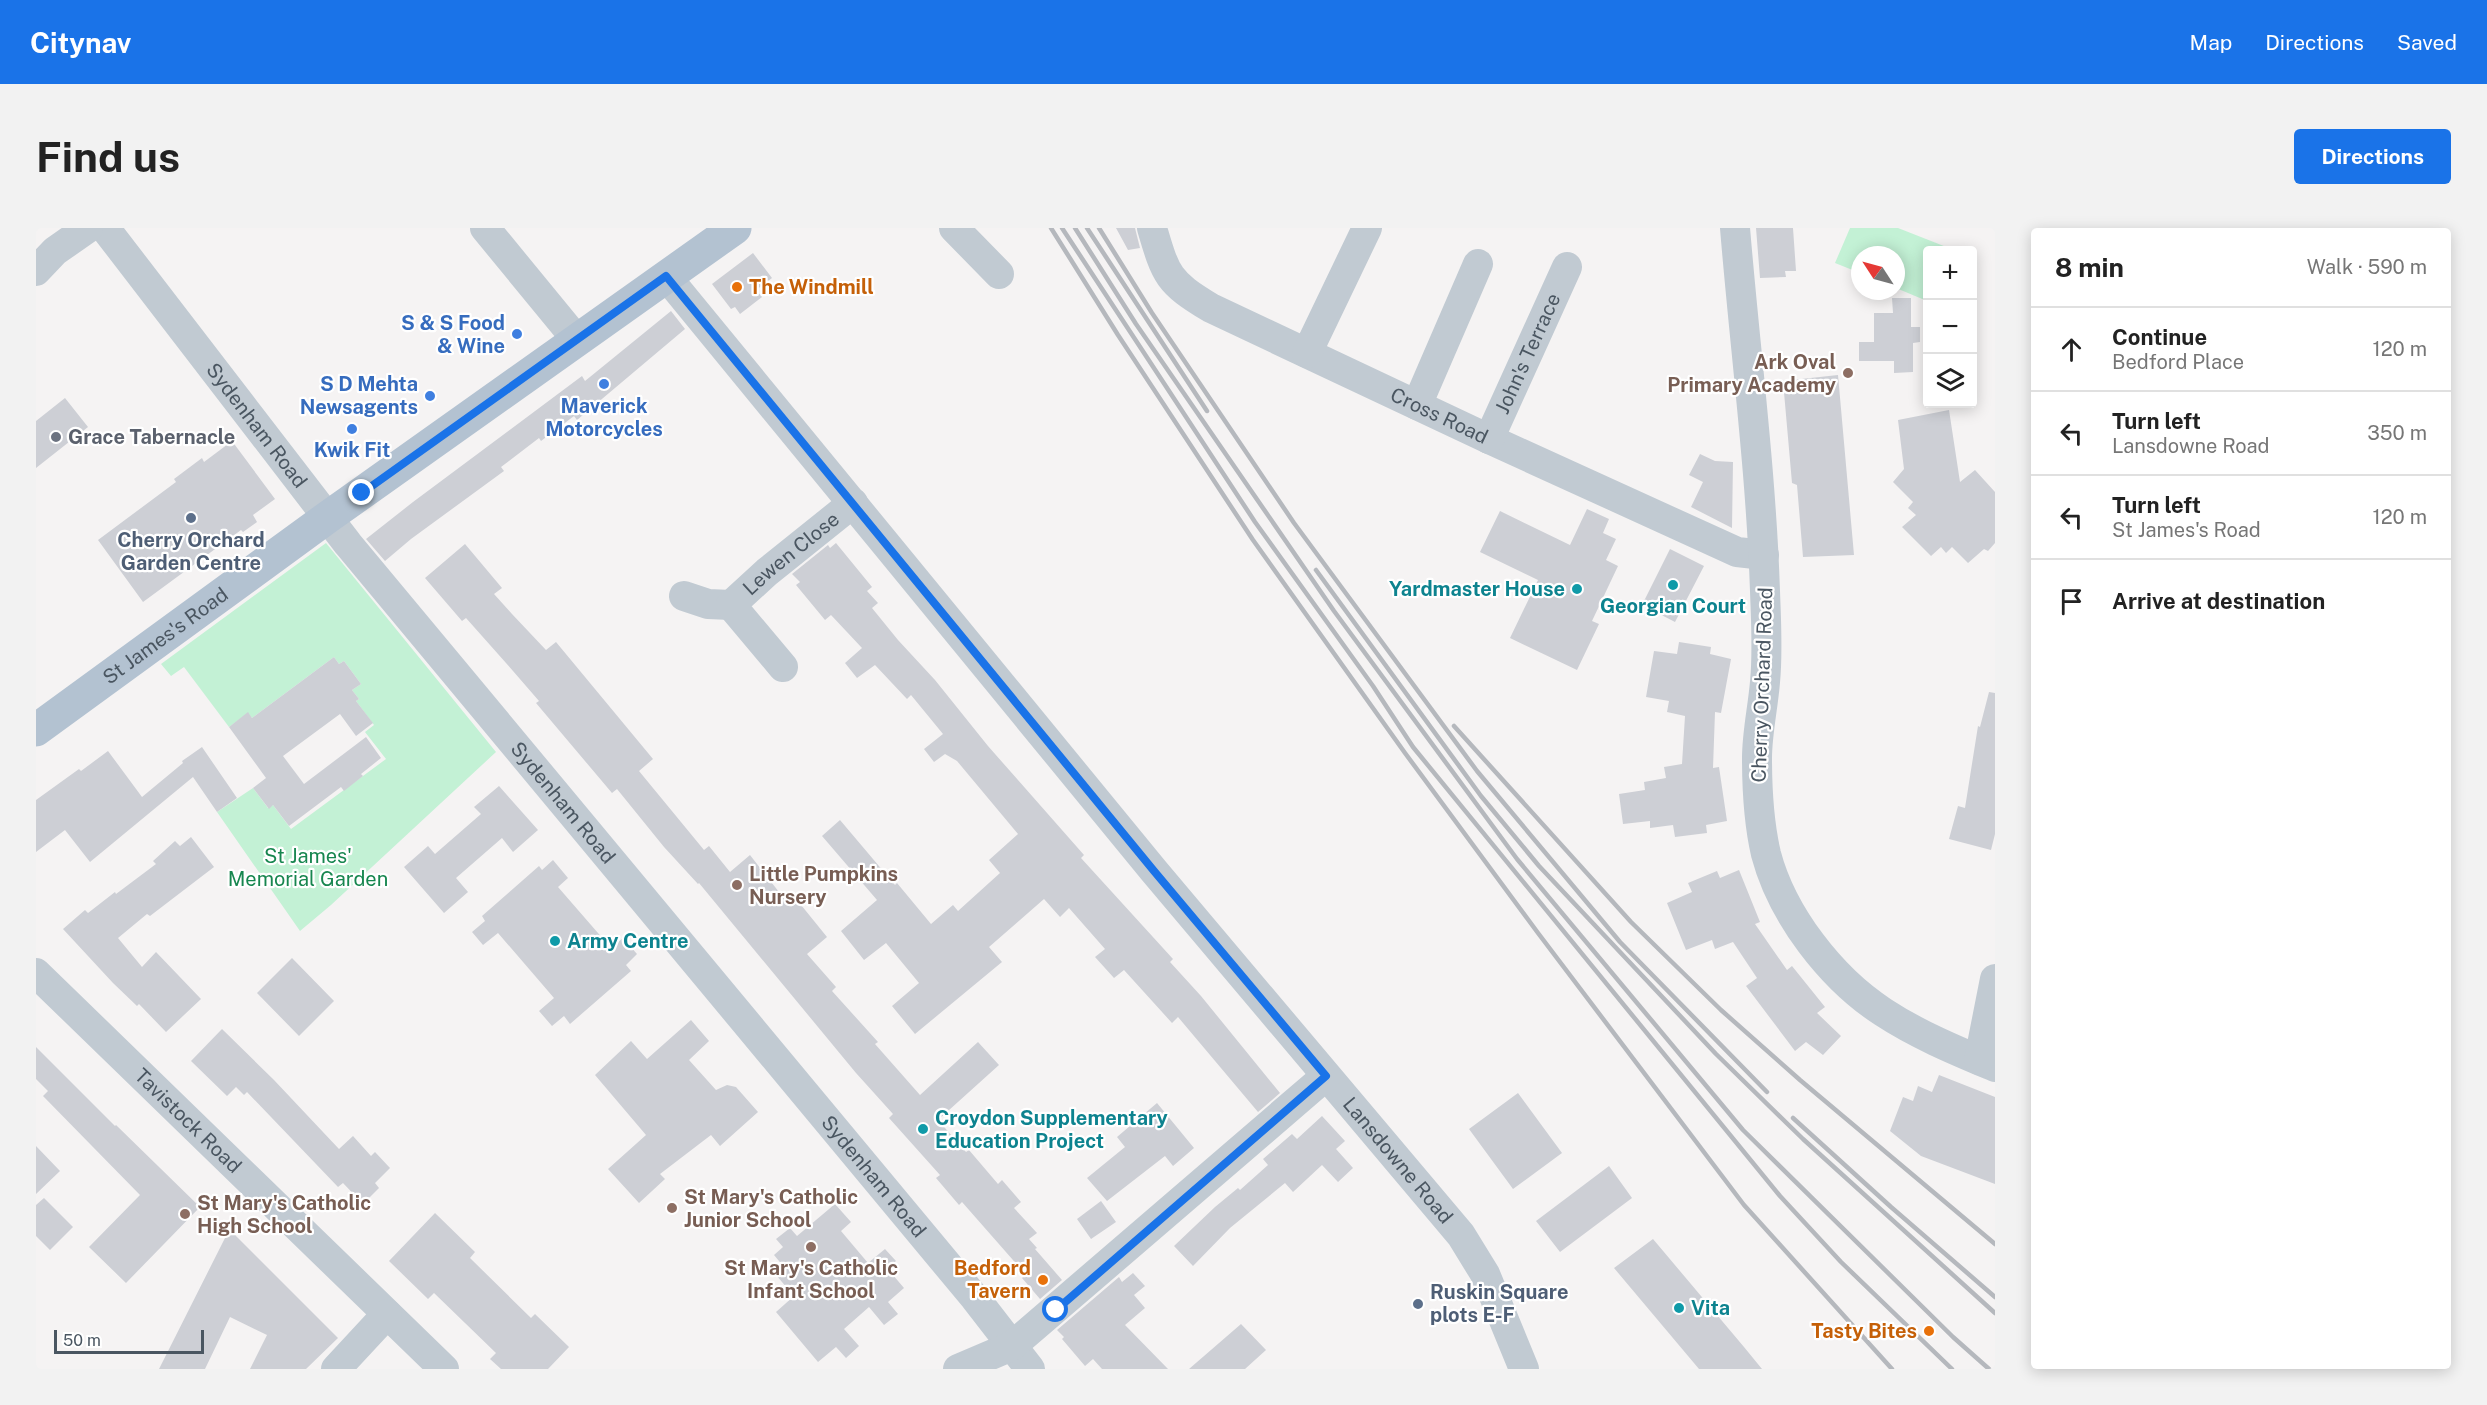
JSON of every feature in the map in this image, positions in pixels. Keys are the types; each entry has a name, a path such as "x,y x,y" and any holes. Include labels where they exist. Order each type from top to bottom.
{"main road":[{"name":"St James's Road","path":"36,730 328,517 735,228"}],"street":[{"path":"36,271 55,251 88,228"},
{"name":"Sydenham Road","path":"105,228 328,517 975,1298 1030,1369"},
{"path":"485,228 577,340"},
{"path":"954,228 999,274"},
{"name":"Cross Road","path":"1152,228 1167,272 1178,287 1211,308 1489,439 1737,552 1764,555"},
{"path":"1294,347 1367,228"},
{"name":"Cherry Orchard Road","path":"1735,228 1764,555 1766,659 1757,757 1763,839 1772,874 1807,937 1828,966 1882,1012 1927,1038 1987,1064"},
{"path":"1417,405 1478,264"},
{"name":"John's Terrace","path":"1489,439 1567,267"},
{"name":"Lansdowne Road","path":"666,276 1125,835 1467,1243 1485,1274 1524,1369"},
{"name":"Lewen Close","path":"684,596 708,604 731,605 767,572 853,503"},
{"name":"Lewen Close","path":"731,605 783,666"},
{"name":"Tavistock Road","path":"36,973 444,1369"},
{"path":"1987,1064 1995,979"},
{"path":"958,1369 1012,1346 1326,1076"},
{"path":"336,1369 387,1314"}],"green space":[{"path":"1850,228 1898,228 1944,246 1923,246 1923,299 1905,292 1905,246 1851,246 1851,269 1835,263"},
{"name":"St James' Memorial Garden","path":"326,543 496,752 300,931 217,812 253,788 268,808 273,805 291,829 386,759 365,732 374,725 356,701 359,699 352,690 361,684 344,661 339,664 334,657 252,718 248,713 229,727 184,667 171,676 161,664"}],"building":[{"path":"1116,228 1135,228 1140,248 1128,250"},
{"path":"1756,228 1793,228 1796,271 1785,271 1786,277 1760,278"},
{"name":"The Windmill","path":"753,253 772,278 756,290 762,297 740,314 735,307 731,309 712,284"},
{"path":"1911,298 1911,327 1920,327 1920,342 1913,343 1913,372 1894,373 1894,361 1859,361 1859,342 1874,342 1874,313 1893,313 1892,300"},
{"path":"671,311 685,329 577,420 574,416 541,441 539,438 501,467 504,471 411,539 385,561 366,539 582,376 585,381"},
{"path":"1838,375 1854,555 1803,557 1797,485 1792,483 1783,381"},
{"name":"Grace Tabernacle","path":"65,398 88,427 36,468 36,421"},
{"path":"1949,410 1960,482 1975,470 1995,492 1995,543 1988,551 1984,549 1968,563 1952,547 1946,553 1941,547 1931,556 1902,527 1916,515 1908,508 1913,502 1893,482 1904,469 1898,420"},
{"name":"Cherry Orchard Garden Centre","path":"232,441 275,499 253,515 257,522 243,532 241,530 143,602 98,540 176,482 174,479 202,458 204,462"},
{"path":"1700,454 1715,461 1733,462 1732,528 1691,507 1703,482 1689,475"},
{"name":"Yardmaster House","path":"1587,509 1609,519 1603,533 1616,539 1606,560 1618,566 1592,621 1599,624 1577,670 1510,638 1538,580 1480,552 1500,511 1570,545"},
{"path":"836,543 872,587 867,591 878,603 872,608 935,680 988,746 1084,855 1081,858 1173,959 1170,962 1201,996 1280,1093 1258,1112 1178,1017 1172,1023 1124,970 1114,978 1095,957 1105,949 1069,908 1060,917 1044,899 989,947 1002,962 915,1034 892,1006 919,983 886,943 864,960 841,931 877,900 822,836 840,820 931,924 953,905 958,911 1000,873 989,860 1018,834 957,761 945,754 934,762 924,749 943,734 911,695 907,699 875,665 857,678 845,663 862,648 831,615 825,620 796,585 800,582 792,574 828,545 830,548"},
{"path":"465,544 502,588 494,594 546,650 556,642 653,759 639,771 704,850 709,846 730,872 750,855 786,901 793,895 827,937 807,954 836,987 832,991 878,1042 875,1044 920,1095 978,1042 999,1065 938,1120 966,1152 969,1150 998,1184 1002,1180 1021,1202 1014,1208 1037,1233 1029,1239 1062,1280 1040,1299 1022,1278 1026,1275 962,1202 959,1205 936,1178 940,1175 889,1118 893,1114 856,1073 699,883 664,847 617,789 612,793 536,703 539,701 513,671 466,618 462,621 425,578"},
{"name":"Georgian Court","path":"1670,549 1704,566 1675,622 1642,605"},
{"path":"1679,642 1711,647 1710,654 1731,659 1721,713 1715,712 1713,768 1719,767 1727,821 1706,825 1707,833 1675,837 1673,825 1650,828 1650,821 1623,824 1619,794 1645,790 1644,782 1666,778 1664,767 1682,764 1685,716 1667,712 1669,701 1646,697 1654,651 1677,654"},
{"path":"334,657 339,664 344,661 361,684 352,690 359,699 356,701 373,723 356,736 340,714 283,756 304,784 366,737 381,758 344,791 341,787 289,826 273,805 269,809 253,788 266,778 229,727 248,712 252,718"},
{"path":"1989,692 1995,693 1995,834 1991,850 1949,839 1958,806 1965,808 1978,726 1980,727"},
{"path":"202,747 237,798 217,812 193,777 90,862 65,830 36,852 36,800 79,769 81,771 108,751 142,797 183,763 182,761"},
{"path":"499,786 538,830 513,852 502,838 456,878 468,892 444,913 404,867 428,846 435,854 481,814 474,807"},
{"path":"191,837 214,867 150,916 147,914 118,938 142,967 156,952 201,999 166,1032 139,1004 137,1006 113,983 63,929 85,910 88,913 156,864 153,861 175,841 180,846"},
{"name":"Army Centre","path":"553,860 568,878 558,887 611,948 623,938 637,954 626,965 631,971 570,1024 564,1016 552,1026 539,1011 554,998 498,933 483,945 472,932 485,921 482,916 539,866 542,870"},
{"path":"1739,870 1760,922 1755,924 1787,970 1792,966 1825,1007 1817,1013 1841,1036 1823,1055 1806,1042 1795,1051 1746,986 1757,978 1733,942 1715,949 1712,940 1686,950 1667,903 1692,892 1688,883 1717,871 1720,878"},
{"path":"292,958 334,1001 299,1036 257,993"},
{"path":"691,1020 709,1041 689,1060 716,1090 727,1085 736,1087 758,1112 720,1146 711,1135 660,1174 665,1179 639,1203 608,1169 646,1135 595,1075 631,1041 647,1059"},
{"path":"222,1029 339,1149 353,1136 371,1156 375,1152 390,1168 375,1183 379,1188 363,1204 343,1183 338,1187 247,1092 244,1095 236,1087 227,1096 191,1061"},
{"path":"36,1047 200,1207 126,1283 89,1247 140,1195 43,1096 48,1091 36,1079"},
{"path":"1939,1075 1995,1097 1995,1184 1921,1156 1890,1131 1903,1097 1913,1101 1918,1086 1932,1092"},
{"path":"1518,1093 1562,1153 1513,1189 1469,1129"},
{"path":"1157,1103 1194,1148 1173,1166 1165,1156 1107,1201 1087,1178 1125,1147 1117,1137"},
{"path":"1322,1116 1345,1141 1336,1149 1353,1168 1338,1182 1322,1165 1293,1192 1285,1183 1230,1228 1193,1266 1174,1246 1215,1207 1238,1188 1240,1190 1268,1165 1263,1159 1292,1134 1297,1139"},
{"path":"36,1146 60,1171 36,1194"},
{"path":"1609,1166 1632,1198 1560,1252 1536,1221"},
{"path":"44,1198 73,1227 50,1250 36,1236 36,1205"},
{"path":"1101,1201 1116,1222 1091,1239 1077,1219"},
{"name":"St Mary's Catholic Infant School","path":"835,1204 851,1222 841,1231 868,1263 885,1249 896,1261 887,1268 904,1288 888,1302 898,1314 884,1325 869,1307 844,1329 859,1346 846,1358 836,1347 818,1362 776,1312 794,1296 776,1275 784,1267 774,1255 783,1247 776,1239 790,1228 797,1236"},
{"path":"435,1213 475,1252 470,1258 531,1318 535,1314 569,1347 548,1369 501,1369 490,1359 496,1353 434,1293 428,1299 389,1261"},
{"path":"232,1232 338,1338 306,1369 250,1369 267,1335 230,1317 205,1369 159,1369 225,1238"},
{"name":"Vita","path":"1653,1239 1762,1369 1699,1369 1614,1268"},
{"path":"1133,1273 1145,1286 1134,1295 1145,1308 1125,1325 1168,1369 1102,1369 1093,1359 1085,1366 1057,1330 1119,1277 1122,1282"},
{"path":"1241,1324 1266,1350 1245,1369 1189,1369"}],"railway":[{"path":"1051,228 1118,335 1253,540 1405,753 1744,1205 1892,1369"},
{"path":"1062,228 1255,522 1373,686 1413,747 1780,1196 1841,1262 1952,1369"},
{"path":"1075,228 1136,324 1334,611 1517,859 1743,1130 1953,1337 1989,1369"},
{"path":"1087,228 1207,411"},
{"path":"1099,228 1152,313 1294,523 1477,771 1620,942 1767,1092"},
{"path":"1316,570 1481,796 1539,866 1716,1054 1803,1139 1995,1313"},
{"path":"1454,726 1631,922 1721,1010 1800,1080 1995,1244"},
{"path":"1793,1118 1995,1297"}],"place":[{"name":"The Windmill","path":"737,287"},
{"name":"S & S Food & Wine","path":"517,334"},
{"name":"Ark Oval Primary Academy","path":"1848,373"},
{"name":"Maverick Motorcycles","path":"604,384"},
{"name":"S D Mehta Newsagents","path":"430,396"},
{"name":"Kwik Fit","path":"352,429"},
{"name":"Grace Tabernacle","path":"56,437"},
{"name":"Cherry Orchard Garden Centre","path":"191,518"},
{"name":"Georgian Court","path":"1673,585"},
{"name":"Yardmaster House","path":"1577,589"},
{"name":"Little Pumpkins Nursery","path":"737,885"},
{"name":"Army Centre","path":"555,941"},
{"name":"Croydon Supplementary Education Project","path":"923,1129"},
{"name":"St Mary's Catholic Junior School","path":"672,1208"},
{"name":"St Mary's Catholic High School","path":"185,1214"},
{"name":"St Mary's Catholic Infant School","path":"811,1247"},
{"name":"Bedford Tavern","path":"1043,1280"},
{"name":"Ruskin Square plots E-F","path":"1418,1304"},
{"name":"Vita","path":"1679,1308"},
{"name":"Tasty Bites","path":"1929,1331"}],"route":[{"path":"362,493 666,276 1154,871 1326,1076 1056,1310"}]}
